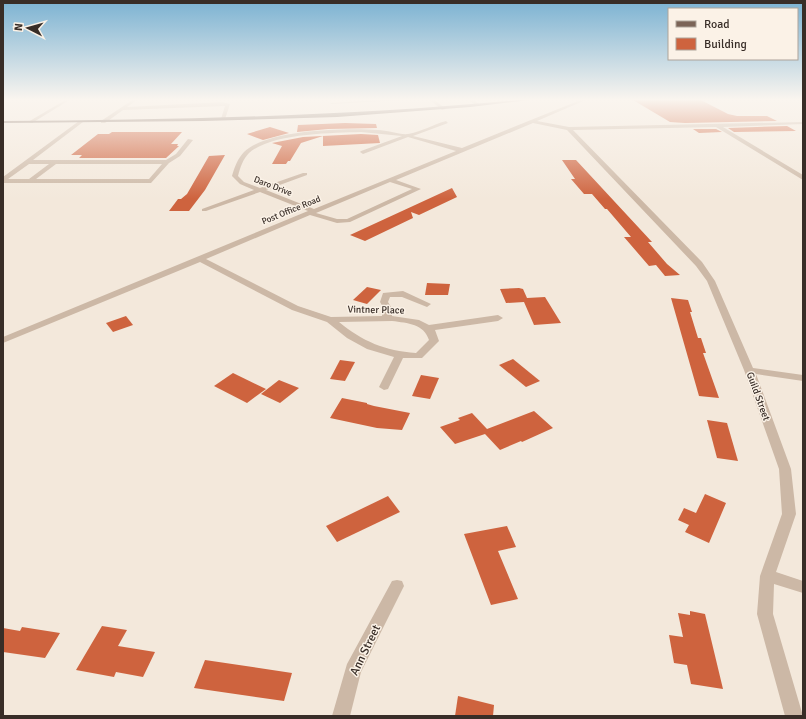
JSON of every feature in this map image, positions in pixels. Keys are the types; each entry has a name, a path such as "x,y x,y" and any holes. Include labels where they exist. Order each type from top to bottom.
{"street":[{"path":"3,180 67,133"},
{"name":"Daro Drive","path":"327,133 312,133 278,138 264,142 246,153 235,176 242,183 312,212 337,221 348,222 418,189 390,180"},
{"name":"Daro Drive","path":"388,133 461,150"},
{"path":"363,152 416,133"},
{"name":"Post Office Road","path":"3,340 503,133"},
{"name":"Guild Street","path":"572,133 699,264 711,281 750,370 785,469 789,514 766,576 765,614 794,716"},
{"path":"729,133 803,178"},
{"path":"3,180 151,181 167,162 178,155 190,140"},
{"path":"27,162 167,162"},
{"path":"31,180 55,162"},
{"path":"6,170 16,170"},
{"path":"204,210 305,174"},
{"name":"Vintner Place","path":"199,258 295,308 330,320 406,319 430,328 434,334 434,341 418,356 384,353 352,338 330,320"},
{"path":"387,319 387,307 384,302 386,296 403,294 427,304"},
{"path":"430,328 498,318"},
{"path":"384,387 400,355"},
{"path":"750,370 803,378"},
{"path":"766,576 803,587"},
{"name":"Ann Street","path":"341,716 353,670 397,586"}],"building":[{"path":"111,133 181,133 171,144 178,144 177,146 179,146 166,158 79,158 82,155 71,155 98,134 109,134"},
{"path":"252,133 289,133 263,140 247,134"},
{"path":"361,134 378,135 380,143 323,146 323,136 301,143 290,161 286,164 272,164 282,146 272,143 303,137"},
{"path":"225,155 205,190 189,211 169,211 178,199 181,199 187,194 209,156"},
{"path":"562,160 576,160 652,242 648,242 667,264 680,275 665,276 656,265 649,266 624,237 631,237 607,209 605,209 592,194 584,194 571,179 575,179"},
{"path":"452,188 457,197 419,215 411,212 413,218 365,241 350,235"},
{"path":"427,283 450,284 448,295 425,295"},
{"path":"367,287 381,290 367,304 353,300"},
{"path":"500,289 523,289 527,298 545,297 561,323 534,325 524,302 506,303"},
{"path":"671,298 688,300 698,338 701,338 706,353 703,353 719,398 699,396"},
{"path":"126,316 133,325 113,332 106,323"},
{"path":"513,359 540,381 526,387 499,365"},
{"path":"340,360 355,362 345,381 330,379"},
{"path":"233,373 266,389 247,403 214,386"},
{"path":"421,375 439,378 430,399 412,396"},
{"path":"279,380 299,388 280,403 261,394"},
{"path":"342,398 410,413 402,430 377,428 330,418"},
{"path":"534,411 553,428 500,450 485,434 455,444 440,427 460,420 458,418 472,413 487,429"},
{"path":"707,420 727,423 738,461 717,458"},
{"path":"705,494 726,503 709,543 685,532 689,525 678,520 684,508 696,513"},
{"path":"388,496 400,512 337,542 326,526"},
{"path":"507,526 516,547 498,551 518,599 491,605 464,534"},
{"path":"690,611 705,614 723,689 691,684 687,665 674,663 669,635 683,637 678,613 690,615"},
{"path":"102,626 127,630 118,646 155,652 143,677 116,672 114,677 76,670"},
{"path":"22,627 60,633 45,658 3,652 3,628 20,631"},
{"path":"205,660 292,673 284,701 194,688"},
{"path":"458,696 494,705 493,716 455,716"}]}
